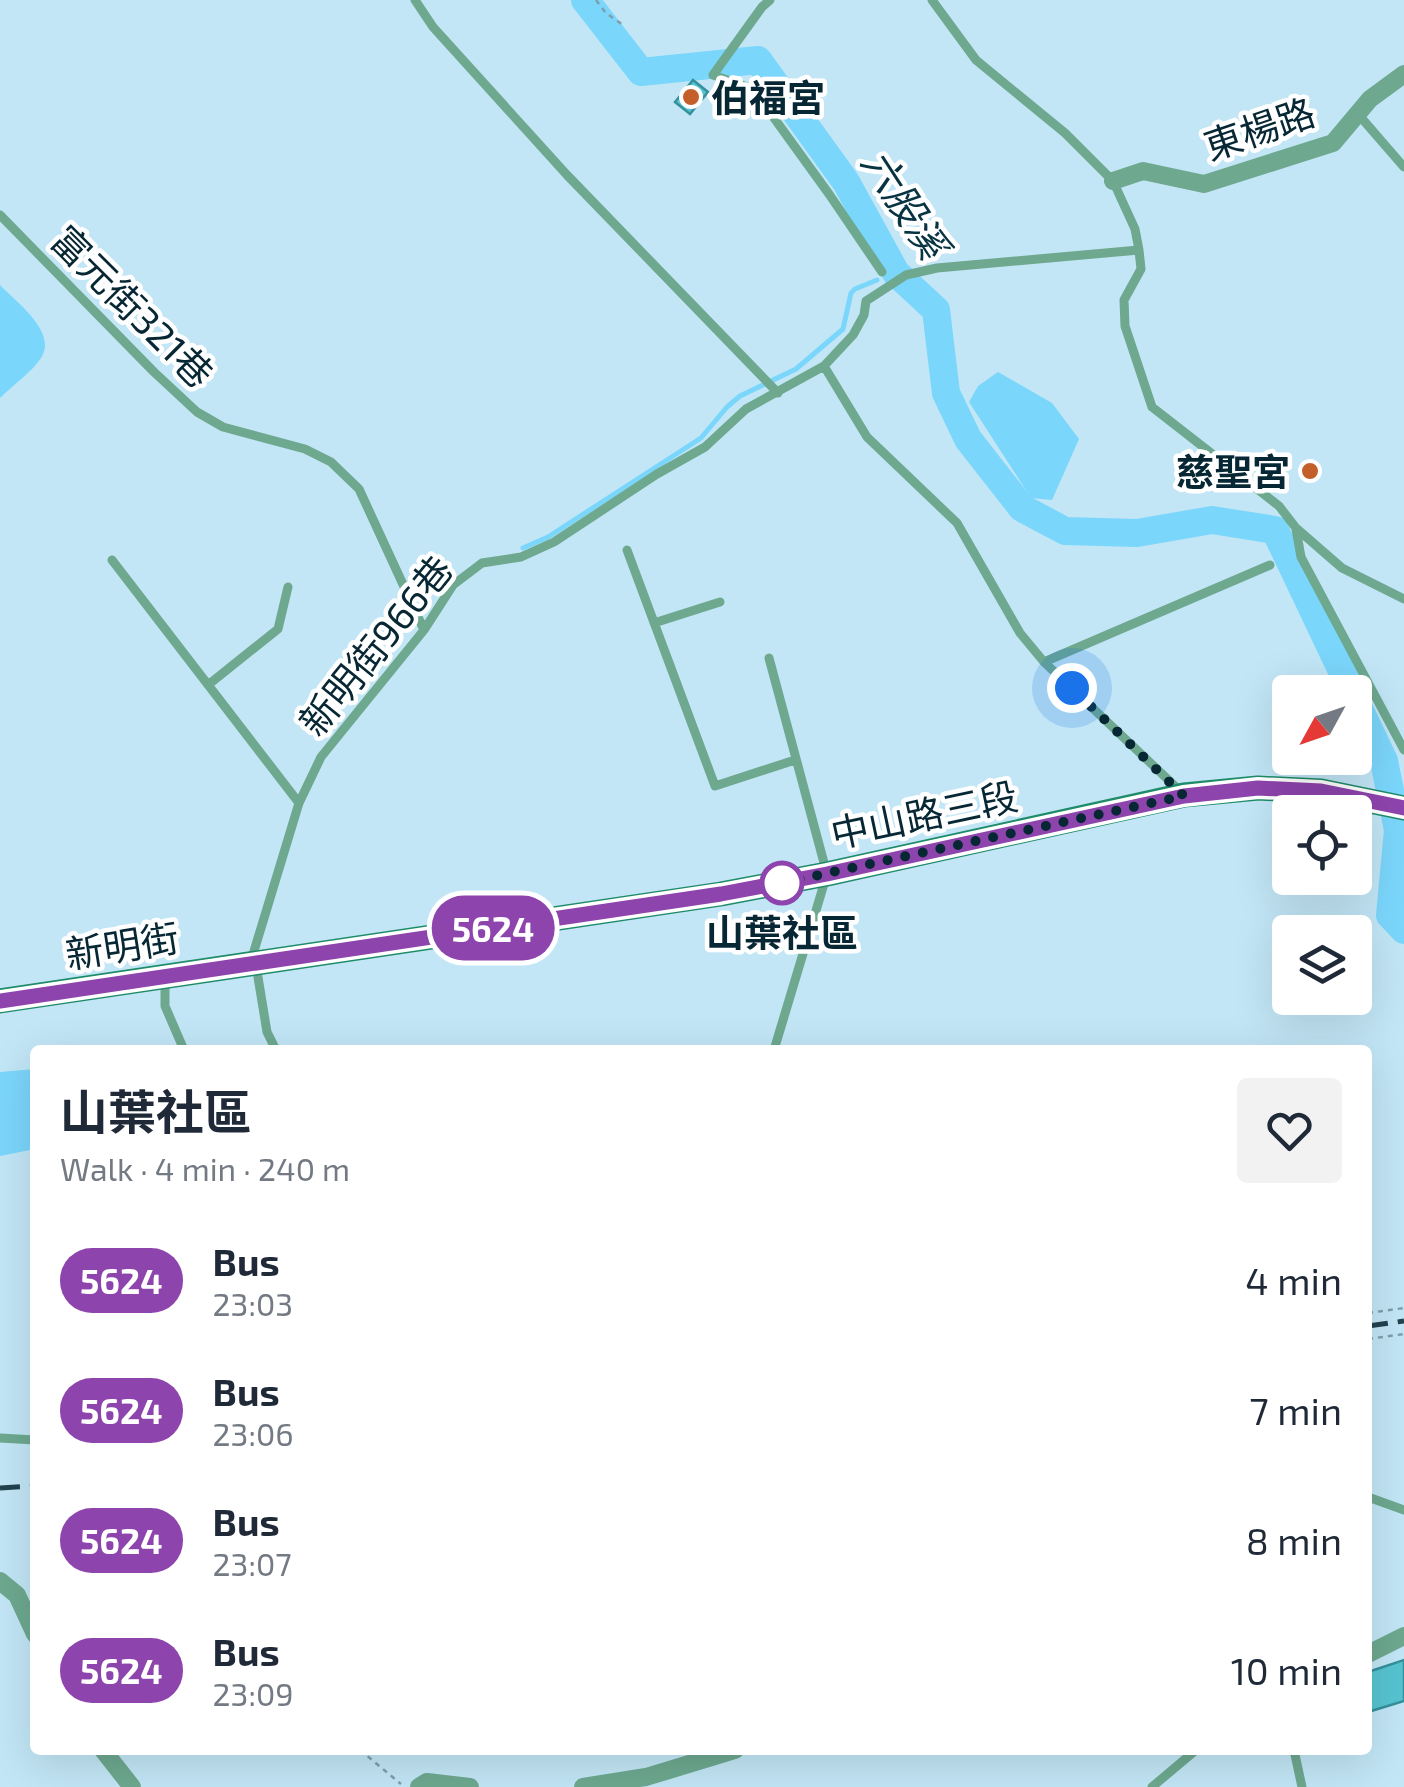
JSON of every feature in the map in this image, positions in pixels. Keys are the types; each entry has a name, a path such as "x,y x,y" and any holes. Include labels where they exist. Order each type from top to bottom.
{"street":[{"name":"東楊路","path":"1113,181 1143,171 1204,184 1333,143 1370,99 1404,74"},
{"name":"中山路三段","path":"253,963 702,897 827,874 1184,796 1258,788 1321,791 1404,808"},
{"name":"新明街","path":"0,1001 253,963"},
{"path":"0,1581 17,1595 30,1623"},
{"path":"1372,1652 1404,1636"},
{"path":"107,1755 132,1787"},
{"path":"584,1787 646,1777 719,1755"},
{"path":"419,1787 427,1782 470,1787"}],"lane":[{"path":"415,0 433,27 567,176 778,393"},
{"path":"770,0 713,75 752,89 882,272"},
{"path":"932,0 976,60 1065,133 1113,181 1135,229 1139,250 1141,269 1124,300 1125,326 1152,406 1279,506 1296,528 1342,568 1404,599"},
{"path":"1358,114 1404,166"},
{"name":"富元街321巷","path":"0,216 196,412 224,427 306,450 331,462 359,489 424,630"},
{"name":"新明街966巷","path":"253,963 299,804 321,756 424,630 453,585 482,563 520,557 554,542 704,447 746,410 824,366 853,336 866,301 906,276 937,268 1139,250"},
{"path":"824,366 868,438 958,523 1020,634 1044,662 1184,796"},
{"path":"1296,528 1301,557 1404,750"},
{"path":"627,550 715,786 795,760"},
{"path":"112,560 299,804"},
{"path":"1044,662 1270,565"},
{"path":"208,685 278,629 288,587"},
{"path":"654,623 720,602"},
{"path":"770,658 827,874 776,1045"},
{"path":"253,963 267,1032 274,1045"},
{"path":"165,976 165,1006 182,1045"},
{"path":"0,1438 30,1440"},
{"path":"1372,1498 1404,1510"},
{"path":"1153,1787 1190,1755"},
{"path":"1295,1755 1302,1787"}],"path":[{"path":"596,0 622,25"},
{"path":"1372,1312 1404,1308"},
{"path":"1372,1339 1404,1334"},
{"path":"366,1755 406,1787"}],"water":[{"path":"0,285 33,318 45,348 32,369 0,398"},
{"path":"998,372 1052,403 1079,439 1052,500 1031,498 969,402 978,386"},
{"path":"30,1069 30,1150 0,1156 0,1072"}],"building":[{"name":"伯福宮","path":"693,80 708,92 690,114 675,102"},
{"path":"1404,1660 1404,1701 1372,1711 1372,1671"}],"waterway":[{"name":"六股溪","path":"585,0 641,72 758,60 846,182 896,273 936,310 946,393 968,439 1022,508 1065,531 1137,533 1212,520 1275,530 1344,675"},
{"name":"六股溪","path":"891,275 896,273"},
{"path":"523,548 548,537 701,438 740,396 796,369 843,329 851,293 877,280"},
{"name":"六股溪","path":"1372,736 1384,761 1398,830 1390,915 1404,930"}],"railway":[{"path":"1372,1325 1404,1321"},
{"path":"0,1488 30,1486"}],"bus line":[{"name":"5624","path":"0,1001 721,894 1184,796 1258,788 1321,791 1404,808"}],"place":[{"name":"伯福宮","path":"691,97"},
{"name":"慈聖宮","path":"1310,471"},
{"name":"山葉社區","path":"782,883"}],"route":[{"path":"782,883 1184,796 1072,688"}]}
